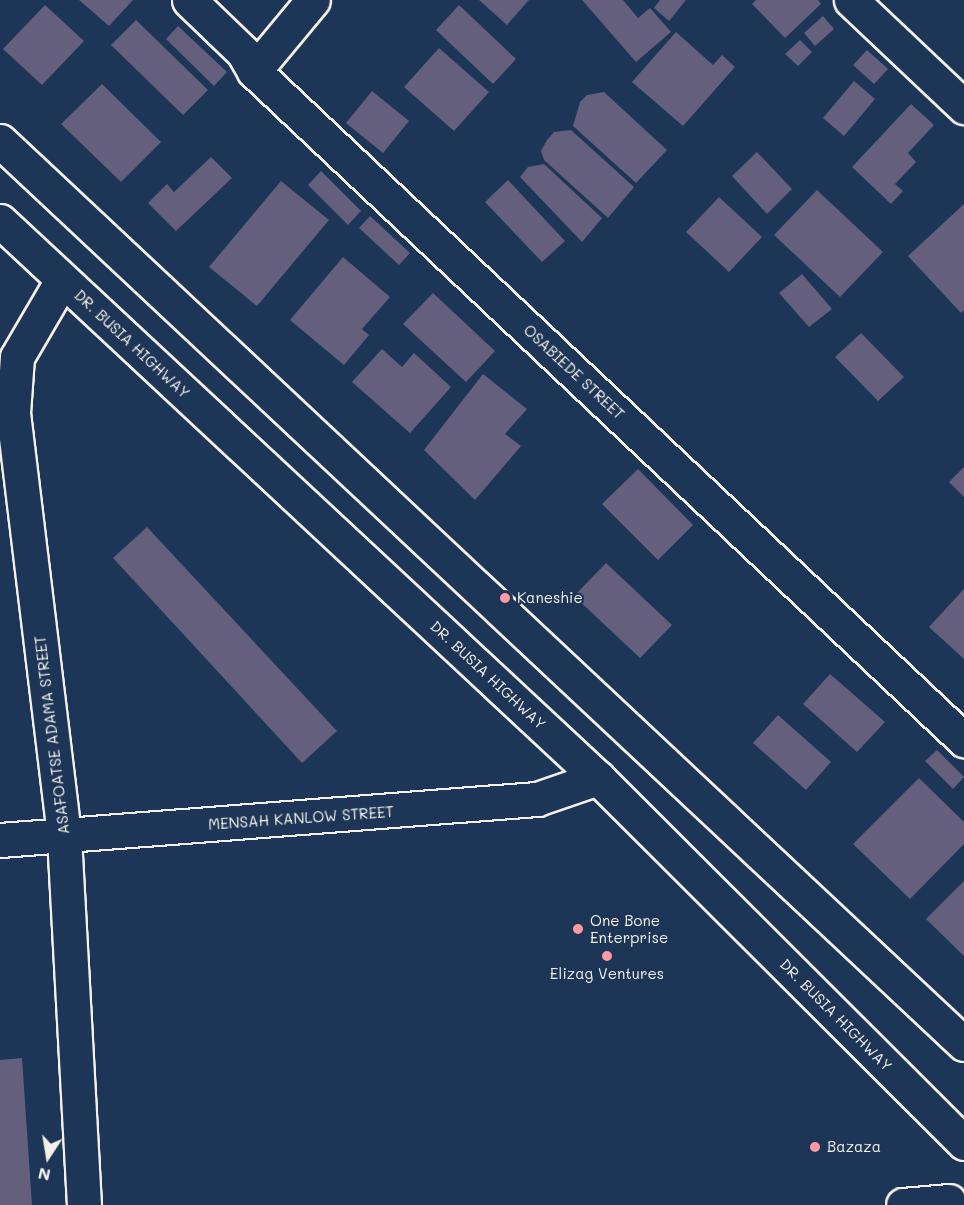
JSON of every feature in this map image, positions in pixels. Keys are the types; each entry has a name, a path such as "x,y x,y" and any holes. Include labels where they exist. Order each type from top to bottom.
{"main road":[{"name":"OSABIEDE STREET","path":"189,0 243,52 254,71 964,740"},
{"path":"254,71 313,0"},
{"path":"851,0 964,107"},
{"path":"0,141 964,1044"},
{"name":"DR. BUSIA HIGHWAY","path":"0,221 598,778 964,1143"},
{"name":"ASAFOATSE ADAMA STREET","path":"63,280 8,347 6,413 64,836 84,1205"},
{"name":"MENSAH KANLOW STREET","path":"0,840 537,799 598,778"},
{"path":"903,1205 949,1202"}],"building":[{"path":"79,0 133,0 109,26"},
{"path":"479,0 529,0 507,25"},
{"path":"582,0 623,0 638,18 650,8 671,32 636,62"},
{"path":"660,0 686,0 669,21 654,8"},
{"path":"756,0 818,0 821,4 785,38 752,4"},
{"path":"45,5 84,41 42,85 3,49"},
{"path":"459,5 516,59 493,84 436,30"},
{"path":"823,16 834,29 815,46 804,33"},
{"path":"136,20 208,90 183,115 111,45"},
{"path":"178,26 227,72 214,86 166,39"},
{"path":"676,32 713,65 722,55 735,67 683,126 632,82"},
{"path":"800,40 812,52 798,66 785,54"},
{"path":"439,48 489,92 454,131 404,87"},
{"path":"867,50 888,69 874,84 853,65"},
{"path":"854,81 875,99 844,136 823,118"},
{"path":"102,84 161,142 121,182 61,124"},
{"path":"372,91 409,121 383,153 346,123"},
{"path":"604,92 667,150 636,183 573,126 580,102 587,95"},
{"path":"911,104 934,125 908,153 916,162 895,184 903,191 891,204 852,167"},
{"path":"571,130 634,187 608,218 544,160 541,151 554,132"},
{"path":"757,152 792,189 767,214 732,176"},
{"path":"211,157 232,178 176,231 148,203 167,184 174,192"},
{"path":"544,164 602,218 582,242 520,177 528,167"},
{"path":"321,171 361,211 348,225 308,185"},
{"path":"508,180 565,241 542,262 485,202"},
{"path":"281,181 329,220 257,306 209,267"},
{"path":"817,190 883,252 840,297 774,235"},
{"path":"719,197 762,237 729,272 686,232"},
{"path":"964,204 964,310 961,313 908,256"},
{"path":"370,216 410,253 399,265 359,228"},
{"path":"343,257 390,297 362,329 369,335 344,365 290,320"},
{"path":"802,274 832,309 809,327 779,293"},
{"path":"433,293 495,351 466,382 403,324"},
{"path":"861,333 904,377 878,401 835,357"},
{"path":"382,349 402,367 414,353 451,387 410,433 352,382"},
{"path":"483,374 527,409 505,434 521,446 475,500 424,450"},
{"path":"964,467 964,497 949,482"},
{"path":"638,469 693,525 658,560 602,504"},
{"path":"147,527 337,731 302,763 113,558"},
{"path":"606,563 672,625 640,658 574,596"},
{"path":"964,589 964,659 929,627"},
{"path":"830,674 885,722 857,752 803,704"},
{"path":"778,715 831,762 806,790 753,743"},
{"path":"937,750 964,777 953,789 925,761"},
{"path":"919,778 964,822 964,844 910,899 853,844"},
{"path":"964,881 964,956 926,919"},
{"path":"22,1058 32,1205 0,1205 0,1060"}],"place":[{"name":"Kaneshie","path":"505,598"},
{"name":"One Bone Enterprise","path":"578,929"},
{"name":"Elizag Ventures","path":"607,956"},
{"name":"Bazaza","path":"815,1147"}]}
